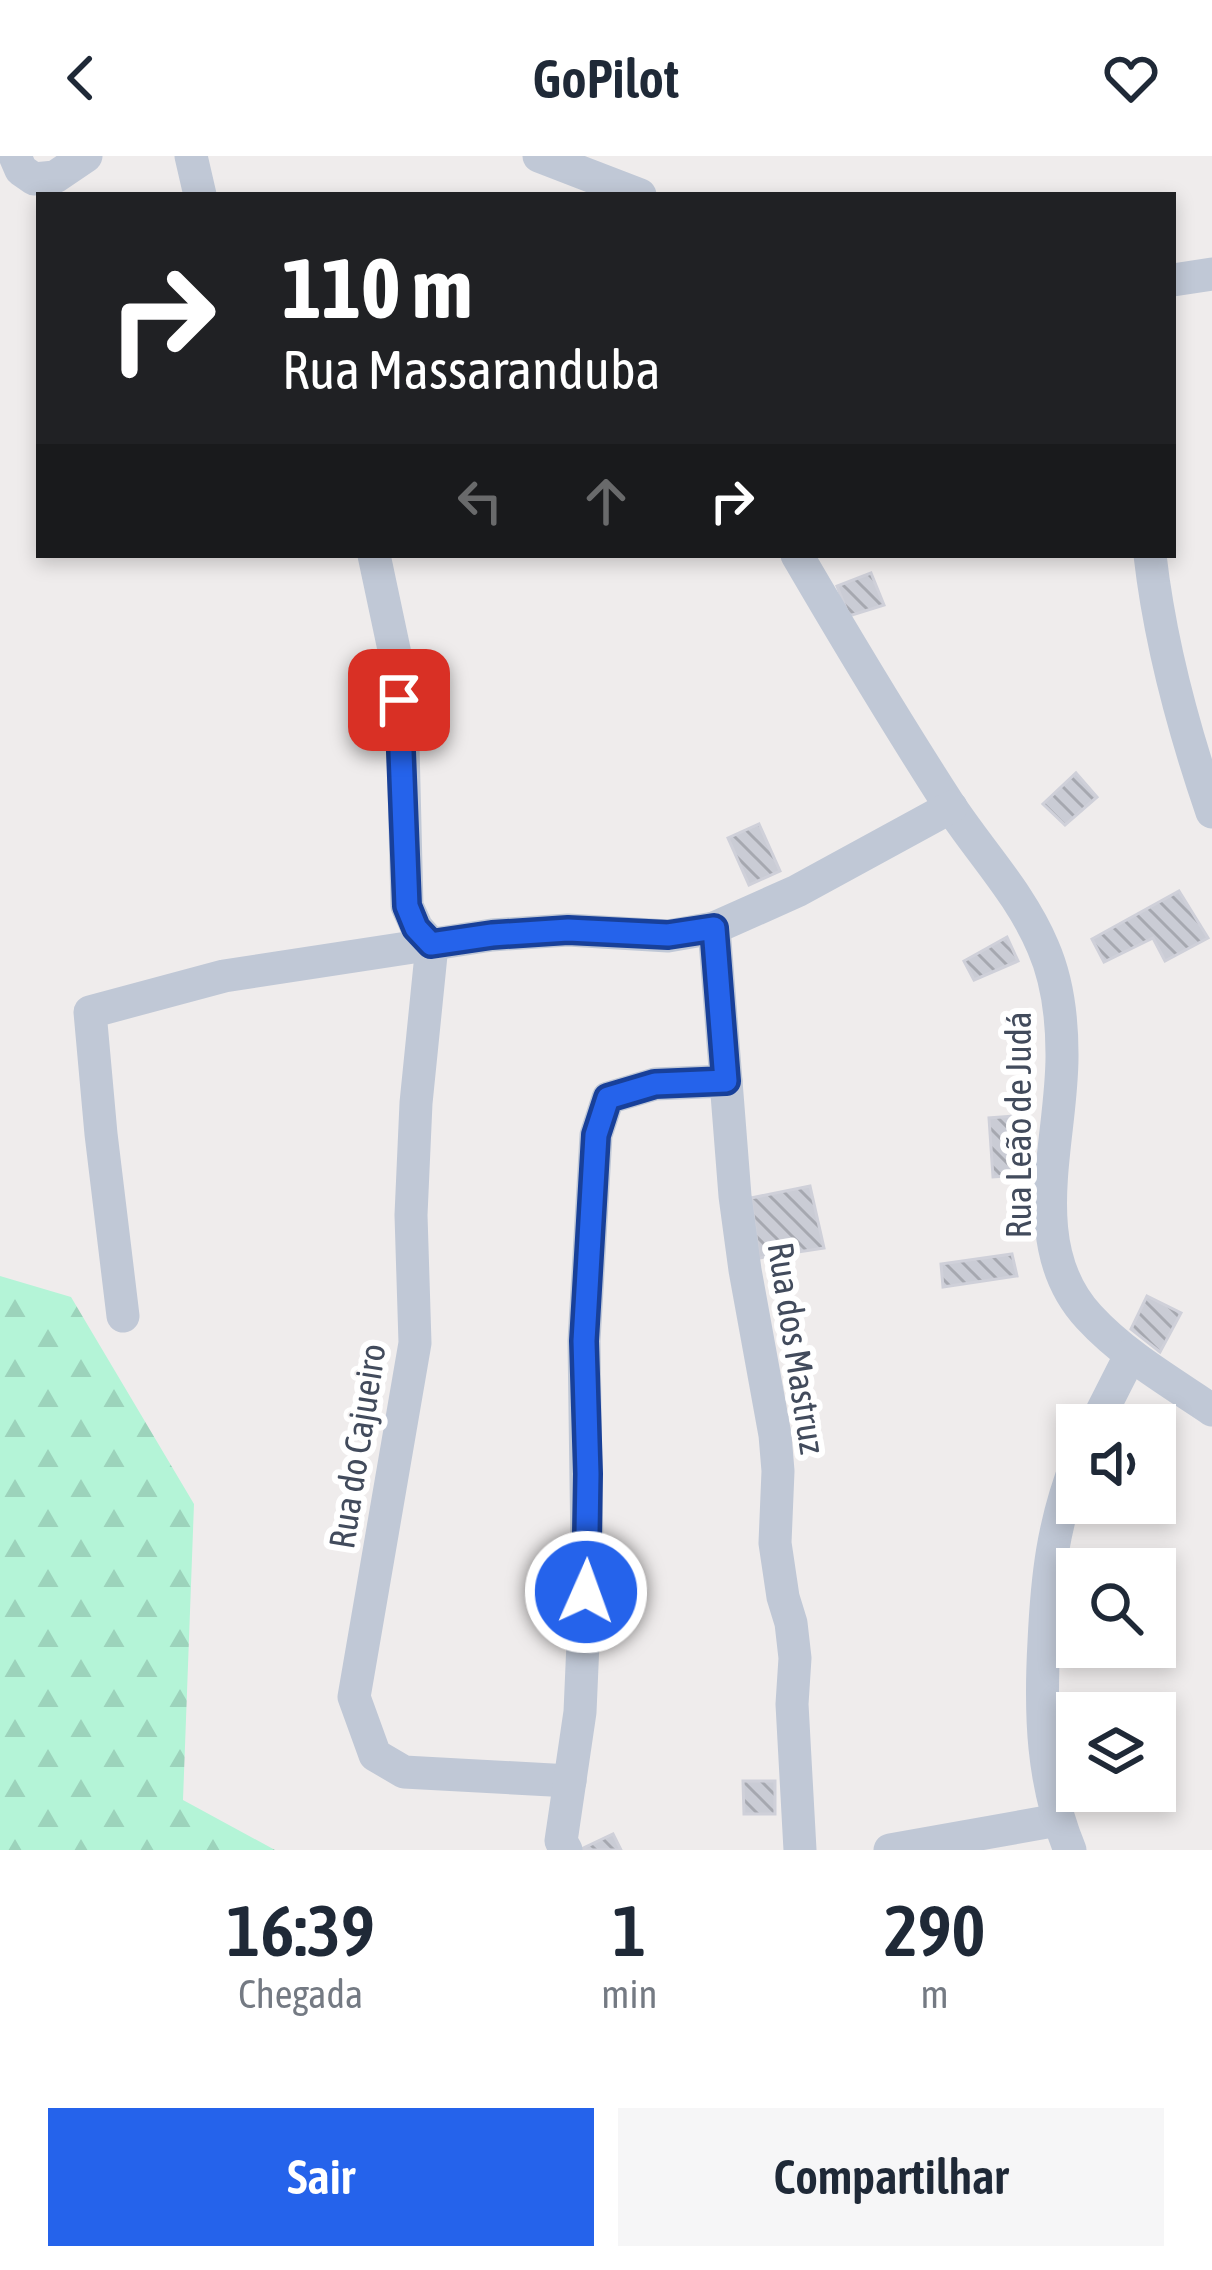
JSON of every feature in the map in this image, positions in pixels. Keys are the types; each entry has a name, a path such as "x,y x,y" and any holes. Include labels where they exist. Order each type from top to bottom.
{"street":[{"path":"18,170 55,177 86,156"},
{"path":"191,156 199,192"},
{"path":"539,156 632,192"},
{"path":"1176,280 1212,274"},
{"path":"375,558 395,654 403,746 407,906 416,928 431,944"},
{"name":"Rua Leão de Judá","path":"799,558 951,807 1030,916 1046,953 1058,998 1063,1055 1051,1166 1052,1230 1062,1274 1085,1314 1130,1356 1212,1409"},
{"path":"1150,558 1166,655 1212,812"},
{"path":"123,1316 90,1012 224,976 492,935 568,930 668,935 714,928 797,891 951,807"},
{"name":"Rua dos Mastruz","path":"714,928 735,1196 775,1435 775,1543 795,1658 792,1704 800,1850"},
{"name":"Rua do Cajueiro","path":"431,944 410,1215 415,1343 354,1697 375,1756 404,1772 570,1781"},
{"path":"566,1850 561,1841 580,1712 587,1551 584,1341 596,1135 608,1098 655,1084 726,1081"},
{"path":"1106,1404 1130,1356"},
{"path":"890,1850 1064,1835 1047,1774 1040,1704 1047,1579 1056,1522"}],"green space":[{"path":"0,1276 71,1297 194,1504 183,1800 275,1850 0,1850"}],"building":[{"path":"871,573 884,605 849,616 837,586"},
{"path":"1076,773 1097,797 1065,825 1043,804"},
{"path":"759,824 780,871 749,885 728,838"},
{"path":"1179,891 1208,938 1165,961 1153,938 1104,962 1092,939"},
{"path":"1007,937 1018,961 974,980 964,961"},
{"path":"1029,1115 1034,1174 993,1177 989,1118"},
{"path":"810,1186 824,1248 759,1258 751,1198"},
{"path":"1012,1254 1017,1276 943,1287 941,1264"},
{"path":"1147,1296 1181,1313 1160,1352 1131,1329"},
{"path":"743,1781 775,1781 775,1814 744,1814"},
{"path":"613,1834 621,1850 579,1850"}],"route":[{"path":"399,700 407,906 416,928 431,944 568,930 668,935 714,928 726,1081 655,1084 608,1098 596,1135 584,1341 586,1592"}]}
